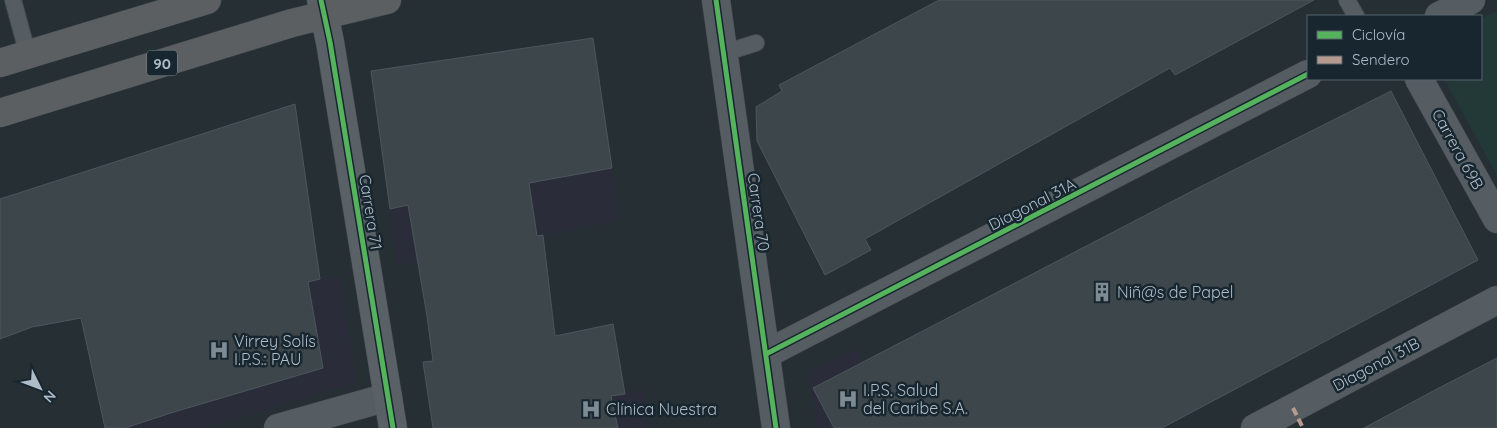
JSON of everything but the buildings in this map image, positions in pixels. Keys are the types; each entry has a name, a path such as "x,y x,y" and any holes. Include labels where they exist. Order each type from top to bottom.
{"highway":[{"path":"0,63 207,0"},
{"name":"90","path":"0,114 292,23 323,8 372,2"}],"street":[{"name":"Carrera 70","path":"716,0 776,428"},
{"path":"1441,15 1471,0"},
{"name":"Carrera 71","path":"323,8 393,428"},
{"name":"Diagonal 31A","path":"766,354 1307,75"},
{"name":"Carrera 69B","path":"1420,80 1497,219"},
{"name":"Diagonal 31B","path":"1255,428 1298,418 1497,300"},
{"path":"278,428 388,397"}],"lane":[{"path":"12,0 28,55"},
{"path":"1347,0 1355,15"},
{"path":"724,53 756,43"}],"shaded area":[{"path":"612,168 619,220 398,265 389,209"},
{"name":"Virrey Solís I.P.S.: PAU","path":"340,276 356,382 205,428 105,428 81,319"},
{"name":"I.P.S. Salud del Caribe S.A.","path":"856,348 898,428 818,428 808,373"},
{"name":"Clínica Nuestra","path":"644,390 649,428 425,428"}],"green space":[{"path":"1497,11 1497,175 1445,80 1482,80 1482,18"}],"marked path":[{"path":"1293,408 1303,428"}],"cycle path":[{"path":"321,0 330,42 393,428"},
{"path":"716,0 776,428"},
{"path":"766,354 1307,75"}],"place":[{"name":"Niñ@s de Papel","path":"1102,292"},
{"name":"Virrey Solís I.P.S.: PAU","path":"219,350"},
{"name":"I.P.S. Salud del Caribe S.A.","path":"848,399"},
{"name":"Clínica Nuestra","path":"591,409"}]}
